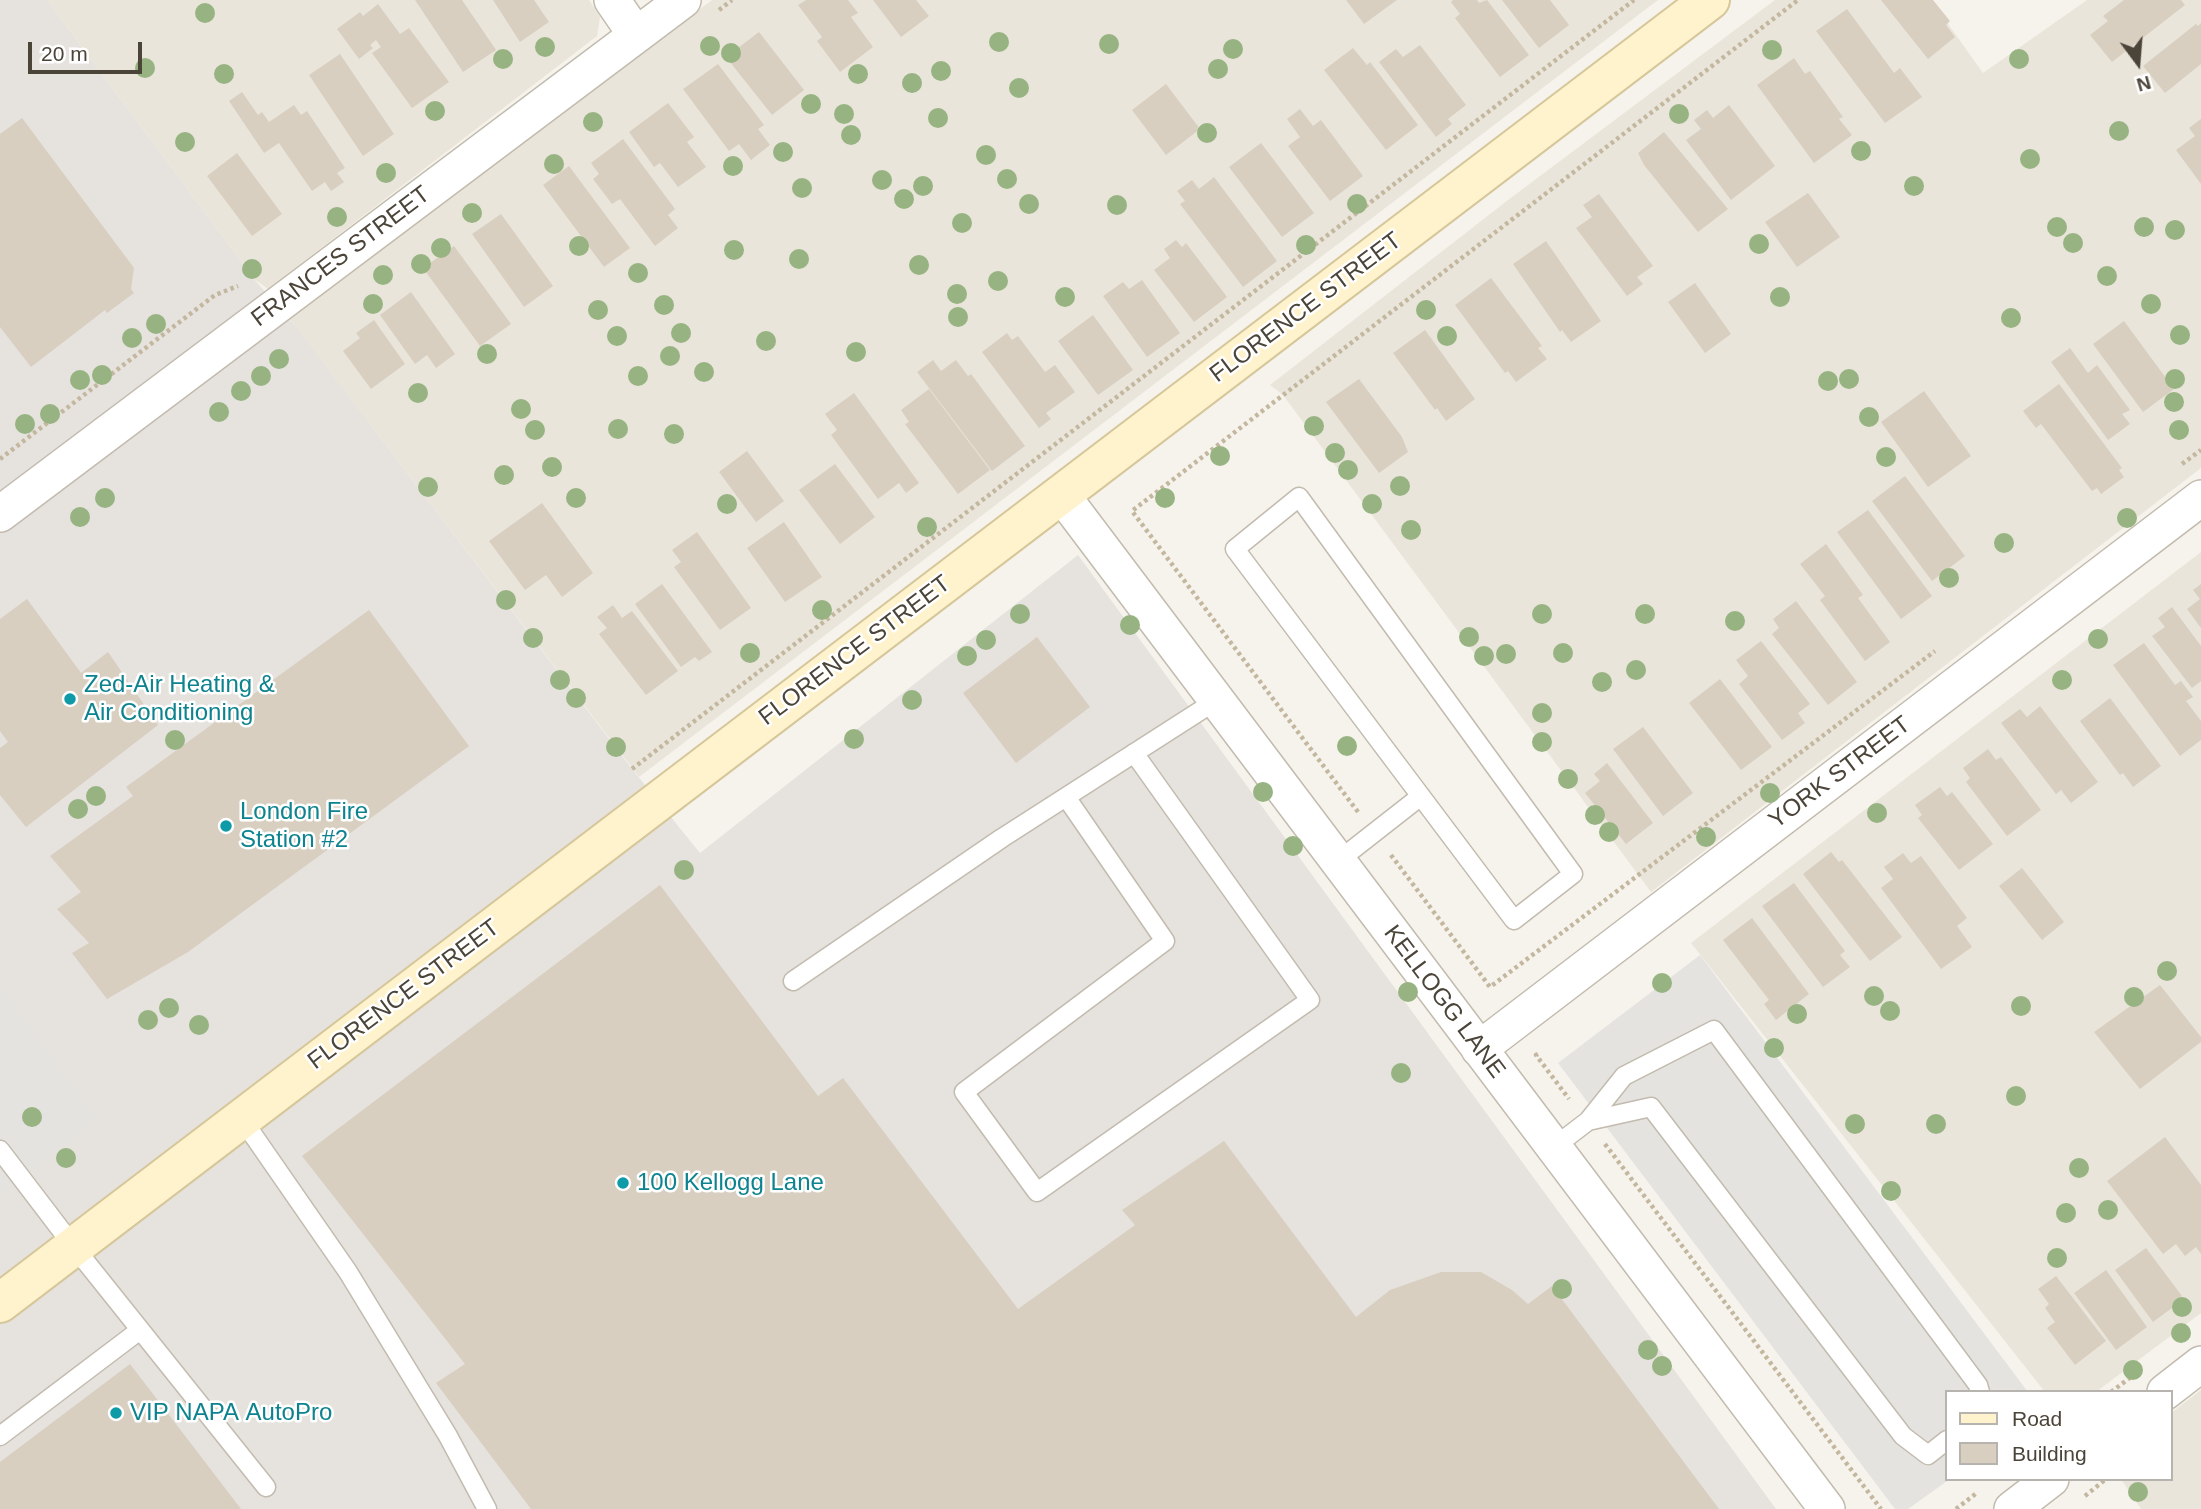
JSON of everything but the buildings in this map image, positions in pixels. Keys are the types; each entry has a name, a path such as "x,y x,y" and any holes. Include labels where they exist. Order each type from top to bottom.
{"main road":[{"name":"FLORENCE STREET","path":"0,1303 1710,0"}],"street":[{"path":"612,0 636,35"},
{"name":"FRANCES STREET","path":"0,514 683,0"},
{"name":"KELLOGG LANE","path":"1061,494 1827,1509"},
{"name":"YORK STREET","path":"1479,1049 2201,498"},
{"path":"2168,1390 2201,1364"},
{"path":"2012,1509 2048,1481"}],"lane":[{"path":"1299,497 1573,874 1514,920 1421,796 1235,549 1299,497"},
{"path":"793,981 1002,838 1217,700"},
{"path":"1066,797 1165,941 964,1092 1037,1192 1310,1000 1134,753"},
{"path":"1338,861 1421,796"},
{"path":"1554,1147 1582,1114 1624,1076 1714,1030 1979,1390"},
{"path":"1582,1114 1651,1107 1903,1436 1928,1455 1946,1441"},
{"path":"242,1119 348,1272 447,1436 487,1509"},
{"path":"0,1150 266,1487"},
{"path":"0,1436 140,1330"}],"path":[{"path":"632,769 1634,0"},
{"path":"1798,0 1132,511 1490,987 1945,643"},
{"path":"2179,467 2201,450"},
{"path":"1547,1047 1536,1055 1881,1509"}],"shaded area":[{"path":"0,0 47,0 254,279 297,328 632,769 700,853 1078,555 1776,1509 0,1509"},
{"path":"47,0 589,0 600,17 597,36 268,289 254,279"},
{"path":"712,0 1658,0 639,777 289,318"},
{"path":"1775,0 1931,0 1983,73 2087,0 2201,0 2201,468 1651,892 1283,395 1270,385 1512,197"},
{"path":"2201,552 2201,1313 2099,1390 2043,1390 1691,943"},
{"path":"1700,955 2026,1390 1946,1390 1947,1481 1908,1509 1895,1509 1558,1063"},
{"path":"0,986 97,1119 0,1195"},
{"path":"2201,1390 2201,1509 2141,1509 2122,1481 2173,1481 2173,1411"}],"place":[{"name":"Zed-Air Heating & Air Conditioning","path":"70,699"},
{"name":"London Fire Station #2","path":"226,826"},
{"name":"100 Kellogg Lane","path":"623,1183"},
{"name":"VIP NAPA AutoPro","path":"116,1413"}]}
